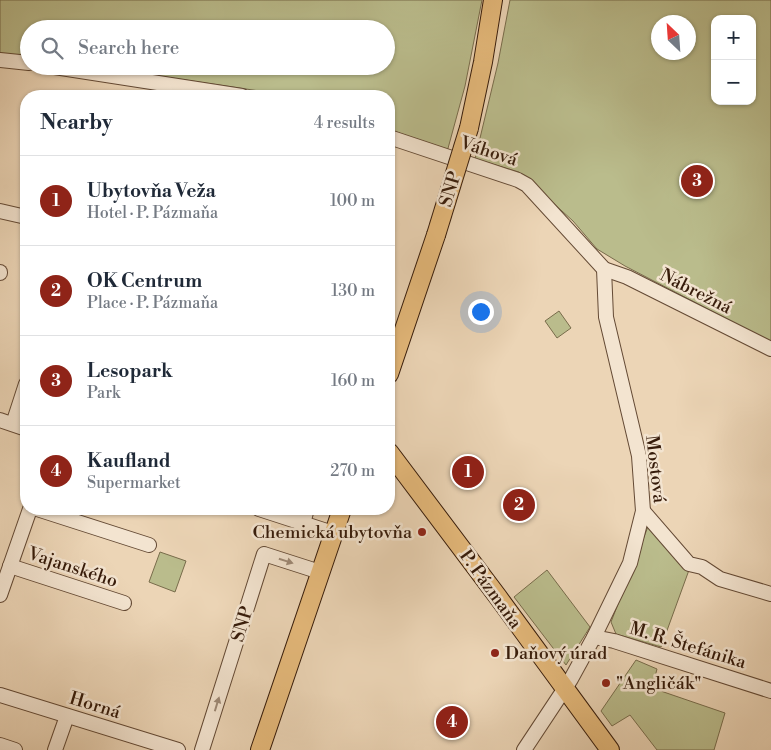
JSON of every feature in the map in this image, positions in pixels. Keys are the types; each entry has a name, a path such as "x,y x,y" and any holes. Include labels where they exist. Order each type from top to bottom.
{"main road":[{"name":"SNP","path":"395,356 436,235 469,128 483,62 493,0"},
{"name":"P. Pázmaňa","path":"395,465 498,597 610,750"},
{"path":"260,750 340,515"}],"street":[{"path":"0,60 20,62"},
{"path":"101,75 190,90"},
{"name":"Váhová","path":"395,139 518,180 527,185 604,269"},
{"path":"0,211 20,216"},
{"name":"Nábrežná","path":"604,269 627,277 771,349"},
{"name":"Mostová","path":"524,750 564,689 594,637 630,563 643,511 639,456 606,317 604,269"},
{"path":"13,424 20,402"},
{"path":"643,511 689,564 702,567 720,579 771,594"},
{"name":"Vajanského","path":"0,595 28,515"},
{"path":"56,515 149,545"},
{"path":"278,515 333,533"},
{"path":"303,523 305,515"},
{"name":"SNP","path":"202,750 264,554 320,572"},
{"name":"Vajanského","path":"10,566 124,603"},
{"name":"M. R. Štefánika","path":"594,637 771,691"},
{"name":"Horná","path":"0,696 178,750"},
{"path":"54,750 67,716"},
{"path":"0,745 14,750"}],"green space":[{"path":"0,0 482,0 465,86 447,152 395,131 395,90 253,90 152,75 395,75 395,20 20,20 20,56 0,53"},
{"path":"510,0 771,0 771,342 625,266 597,249 573,221 519,172 475,159 498,63"},
{"path":"559,311 571,328 557,338 545,321"},
{"path":"649,524 689,570 661,647 616,634 611,622"},
{"path":"160,552 186,561 175,592 149,582"},
{"path":"547,570 590,627 566,665 514,597"},
{"path":"636,660 657,669 652,688 725,713 714,750 657,750 630,715 612,726 601,711"}],"place":[{"name":"Lesopark","path":"697,181"},
{"name":"Ubytovňa Veža","path":"468,472"},
{"name":"OK Centrum","path":"519,505"},
{"name":"Chemická ubytovňa","path":"422,532"},
{"name":"Daňový úrad","path":"495,653"},
{"name":"\"Angličák\"","path":"606,683"},
{"name":"Kaufland","path":"452,722"}]}
